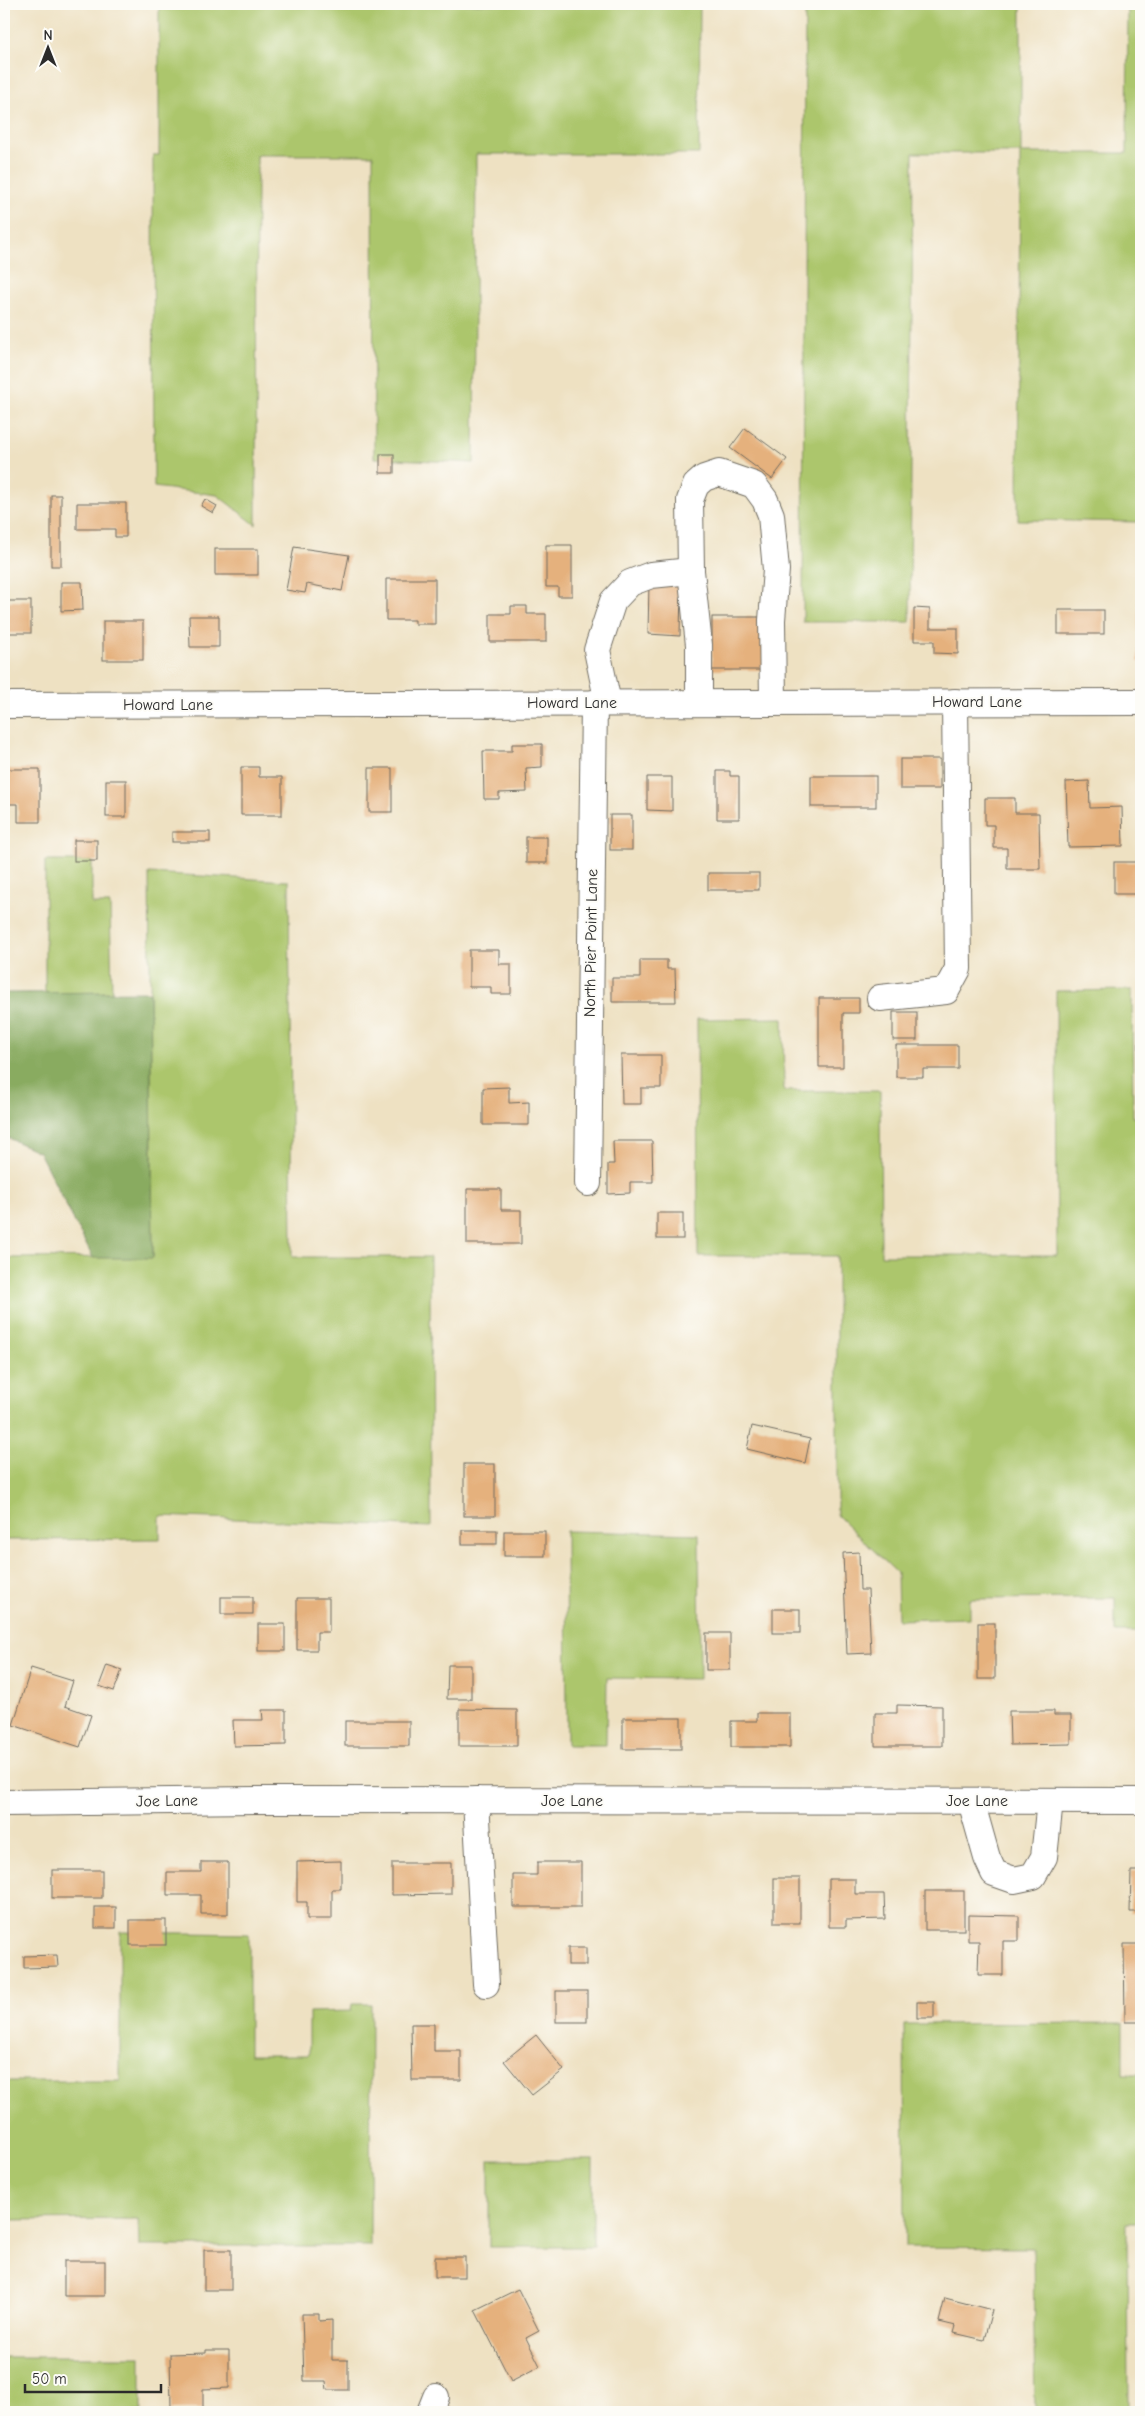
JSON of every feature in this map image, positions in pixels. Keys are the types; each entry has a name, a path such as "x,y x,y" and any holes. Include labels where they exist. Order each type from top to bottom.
{"street":[{"path":"699,703 699,645 691,571 690,500 696,485 704,478 718,474 754,485 765,500 771,515 776,570 772,620 773,703"},
{"name":"North Pier Point Lane","path":"588,1183 601,703 597,650 613,601 630,584 651,575 691,571"},
{"path":"880,998 946,991 958,969 955,702"},
{"name":"Howard Lane","path":"4,705 1141,702"},
{"path":"476,1800 486,1984"},
{"name":"Joe Lane","path":"4,1803 476,1800 1141,1801"},
{"path":"971,1801 987,1858 994,1873 1014,1880 1033,1876 1044,1857 1050,1801"}],"green space":[{"path":"159,4 700,4 699,154 476,154 474,463 374,458 373,155 257,155 256,525 217,495 154,487 153,155 159,155"},
{"path":"805,4 1021,4 1021,153 1127,153 1128,4 1141,4 1141,522 1018,520 1020,153 913,153 910,622 803,622"},
{"path":"45,861 92,861 92,904 110,904 112,992 45,993"},
{"path":"149,873 289,881 292,1257 430,1257 431,1527 160,1516 160,1539 4,1540 4,1258 153,1257"},
{"path":"1132,990 1133,1117 1141,1118 1141,1632 1115,1632 1115,1598 970,1599 970,1618 898,1620 897,1573 837,1515 837,1256 698,1256 697,1019 783,1018 784,1091 880,1091 881,1255 1057,1255 1056,991"},
{"path":"150,992 153,1258 93,1258 39,1152 4,1136 4,993"},
{"path":"566,1531 699,1534 700,1679 607,1678 606,1745 567,1745"},
{"path":"120,1932 249,1934 249,2055 309,2055 309,2012 351,2011 352,2004 371,2004 370,2246 139,2246 138,2219 4,2220 4,2081 120,2081"},
{"path":"1123,2023 1123,2074 1141,2074 1141,2223 1127,2223 1128,2412 1035,2412 1033,2248 905,2247 904,2024"},
{"path":"489,2160 593,2160 593,2247 489,2247"},
{"path":"4,2357 141,2357 141,2412 4,2412"}],"building":[{"path":"745,428 787,459 772,479 730,448"},
{"path":"380,454 394,454 394,473 380,473"},
{"path":"51,495 61,495 61,566 51,566"},
{"path":"205,499 217,506 213,513 201,506"},
{"path":"77,503 126,503 126,537 115,537 115,529 77,529"},
{"path":"546,545 572,545 572,596 558,596 558,587 546,587"},
{"path":"294,547 349,555 342,591 307,584 305,593 286,590"},
{"path":"215,549 258,549 258,575 215,575"},
{"path":"386,579 435,579 435,624 415,624 415,620 386,620"},
{"path":"61,582 82,582 83,610 61,611"},
{"path":"649,583 681,584 680,636 648,634"},
{"path":"5,601 31,601 31,633 5,633"},
{"path":"511,606 527,606 527,614 546,614 546,642 490,642 490,614 511,614"},
{"path":"914,608 930,609 930,628 958,628 958,654 934,653 934,641 914,641"},
{"path":"1058,610 1104,610 1104,634 1058,634"},
{"path":"1138,613 1141,613 1141,662 1138,662"},
{"path":"189,616 219,616 219,647 190,647"},
{"path":"712,617 764,617 764,670 712,670"},
{"path":"103,621 143,621 143,660 103,660"},
{"path":"512,744 542,744 542,767 526,768 527,792 499,793 499,799 484,799 483,751 512,751"},
{"path":"900,759 940,759 940,789 900,789"},
{"path":"241,767 259,767 259,777 282,777 282,815 241,815"},
{"path":"369,768 392,768 392,812 369,812"},
{"path":"4,769 40,769 40,822 18,822 18,804 4,804"},
{"path":"717,771 730,771 730,776 739,776 739,819 717,819"},
{"path":"811,776 876,776 876,807 811,807"},
{"path":"647,777 672,777 672,811 647,810"},
{"path":"106,780 126,780 126,817 106,817"},
{"path":"1089,781 1090,808 1122,807 1123,846 1068,847 1066,782"},
{"path":"985,798 1015,798 1015,813 1039,813 1040,869 1007,869 1007,848 994,848 994,825 985,825"},
{"path":"610,815 632,815 632,850 610,850"},
{"path":"172,832 210,832 210,842 172,842"},
{"path":"526,837 547,837 547,863 526,863"},
{"path":"74,840 97,840 97,861 74,861"},
{"path":"1114,862 1136,862 1136,894 1114,894"},
{"path":"708,873 759,873 759,890 708,890"},
{"path":"469,950 499,950 499,964 511,964 511,994 491,994 491,987 469,987"},
{"path":"640,960 667,960 667,969 675,969 676,1002 612,1002 612,978 640,978"},
{"path":"819,998 859,998 859,1013 843,1013 843,1067 819,1067"},
{"path":"893,1012 917,1012 917,1040 893,1040"},
{"path":"1139,1029 1141,1029 1141,1083 1139,1083"},
{"path":"896,1045 958,1045 958,1069 923,1069 923,1077 896,1077"},
{"path":"621,1055 661,1055 661,1088 641,1088 641,1104 622,1104"},
{"path":"509,1087 509,1103 529,1102 529,1125 483,1125 483,1088"},
{"path":"613,1141 652,1141 653,1182 630,1182 630,1193 608,1194 608,1164 614,1164"},
{"path":"467,1189 501,1189 501,1210 521,1210 521,1244 467,1244"},
{"path":"657,1213 683,1213 683,1239 657,1239"},
{"path":"752,1426 810,1439 805,1463 747,1449"},
{"path":"464,1464 495,1464 495,1516 464,1516"},
{"path":"462,1530 497,1530 497,1544 462,1544"},
{"path":"504,1531 545,1531 545,1556 504,1556"},
{"path":"859,1552 860,1590 868,1590 871,1653 847,1654 843,1553"},
{"path":"221,1597 253,1597 253,1614 221,1614"},
{"path":"297,1598 329,1598 329,1632 317,1632 317,1650 297,1650"},
{"path":"773,1609 800,1609 800,1633 773,1633"},
{"path":"978,1623 995,1623 995,1679 978,1679"},
{"path":"258,1624 285,1624 285,1651 258,1651"},
{"path":"706,1633 730,1633 730,1670 706,1670"},
{"path":"107,1665 122,1670 114,1691 99,1686"},
{"path":"448,1665 471,1665 471,1699 447,1699"},
{"path":"31,1668 73,1681 65,1706 91,1715 80,1747 13,1725"},
{"path":"897,1705 942,1706 942,1746 875,1746 875,1713 897,1713"},
{"path":"459,1709 517,1710 517,1746 459,1746"},
{"path":"262,1710 286,1710 286,1745 234,1746 233,1720 263,1720"},
{"path":"1009,1711 1054,1711 1054,1715 1071,1715 1071,1744 1010,1745"},
{"path":"757,1713 790,1713 790,1747 731,1747 731,1721 757,1721"},
{"path":"623,1718 681,1718 681,1749 623,1749"},
{"path":"345,1721 409,1721 409,1746 345,1746"},
{"path":"341,1861 341,1889 332,1889 332,1919 307,1919 307,1902 297,1902 297,1862"},
{"path":"201,1862 228,1862 228,1914 201,1914 201,1895 167,1895 167,1872 201,1872"},
{"path":"537,1862 581,1862 581,1907 513,1907 513,1875 537,1875"},
{"path":"392,1863 451,1863 451,1894 392,1895"},
{"path":"52,1870 102,1870 102,1898 52,1898"},
{"path":"1131,1871 1141,1871 1141,1912 1130,1912"},
{"path":"774,1878 800,1878 800,1923 774,1923"},
{"path":"829,1879 855,1879 855,1894 884,1894 885,1919 846,1920 846,1927 829,1927"},
{"path":"925,1891 964,1891 964,1930 925,1930"},
{"path":"95,1907 116,1907 116,1928 95,1928"},
{"path":"968,1915 1019,1916 1019,1941 1003,1941 1003,1975 978,1975 979,1941 968,1941"},
{"path":"130,1920 166,1920 166,1945 130,1945"},
{"path":"1124,1944 1141,1944 1141,2022 1125,2022"},
{"path":"568,1948 586,1948 586,1965 568,1965"},
{"path":"57,1955 58,1967 24,1968 24,1956"},
{"path":"556,1991 587,1991 587,2022 556,2022"},
{"path":"917,2002 934,2002 934,2018 917,2018"},
{"path":"411,2024 434,2024 434,2051 461,2051 461,2080 412,2080"},
{"path":"536,2035 564,2070 532,2095 504,2061"},
{"path":"204,2250 231,2250 231,2290 204,2290"},
{"path":"435,2257 465,2257 465,2277 435,2277"},
{"path":"64,2261 105,2261 105,2296 64,2296"},
{"path":"518,2289 539,2331 526,2338 540,2366 511,2381 475,2310"},
{"path":"945,2298 992,2310 984,2340 954,2333 956,2326 939,2322"},
{"path":"302,2314 319,2314 319,2321 332,2320 332,2360 348,2360 348,2390 327,2390 326,2381 304,2381"},
{"path":"206,2350 229,2350 229,2388 203,2389 203,2409 171,2409 170,2354 206,2353"}]}
